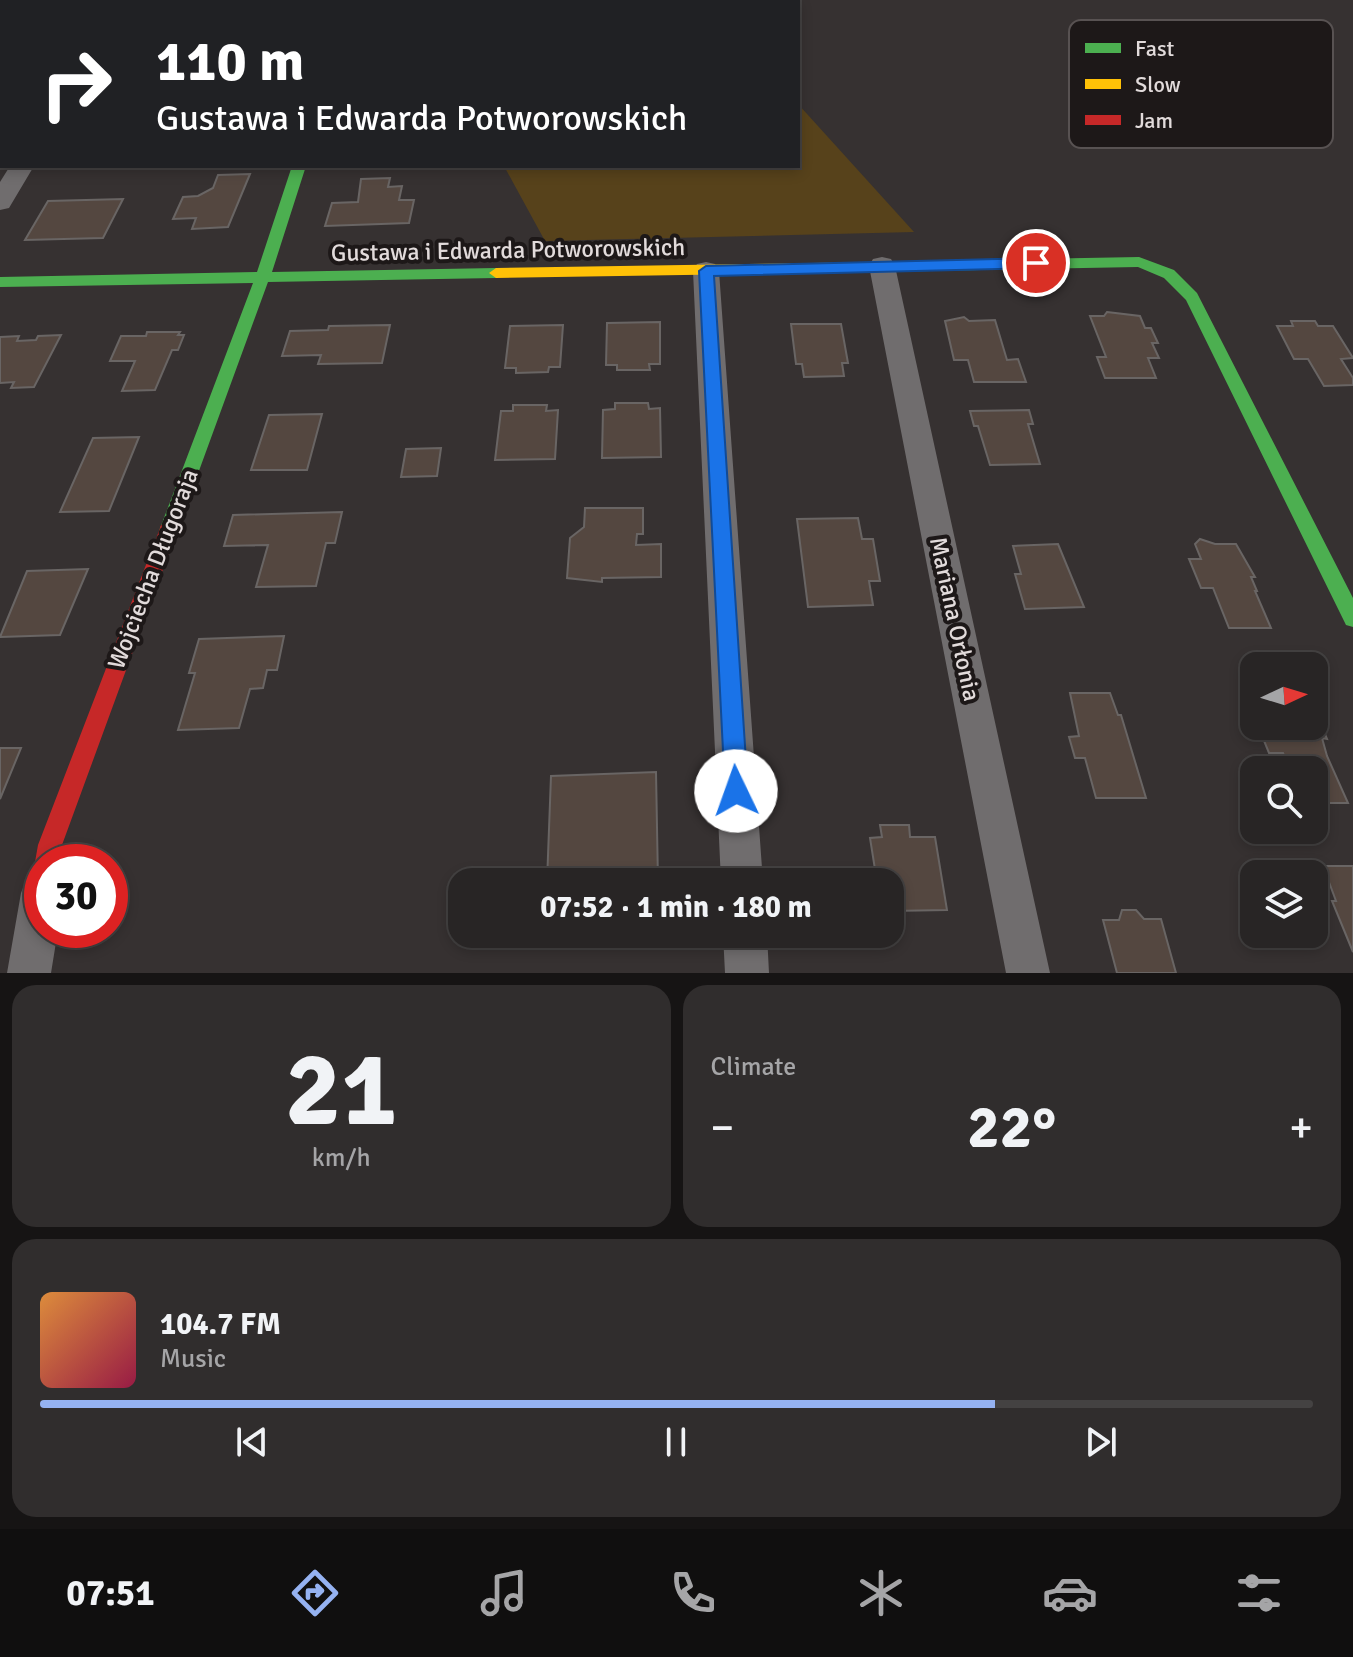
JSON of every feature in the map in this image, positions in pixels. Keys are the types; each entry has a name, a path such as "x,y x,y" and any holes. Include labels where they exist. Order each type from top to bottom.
{"street":[{"path":"0,202 21,168"},
{"name":"Wojciecha Długoraja","path":"52,844 263,277 298,168"},
{"name":"Gustawa i Edwarda Potworowskich","path":"0,282 1139,262 1159,267 1178,279 1192,297 1353,618"},
{"name":"Mariana Orłonia","path":"882,266 1028,973"},
{"path":"706,271 741,868"},
{"path":"29,973 33,948"},
{"path":"746,948 747,973"}],"shaded area":[{"path":"800,106 914,232 545,241 505,168 800,168"}],"building":[{"path":"250,174 228,227 192,229 196,218 173,219 183,197 198,196 213,188 218,175"},
{"path":"390,178 388,187 402,186 399,200 414,200 409,223 325,226 332,203 358,202 361,179"},
{"path":"123,199 103,238 25,240 48,201"},
{"path":"1107,312 1140,316 1145,328 1151,328 1158,343 1152,343 1159,358 1148,358 1156,378 1105,378 1097,357 1106,357 1090,316 1104,316"},
{"path":"964,317 969,321 995,320 1007,360 1018,359 1026,382 974,382 968,360 954,360 945,321"},
{"path":"1291,321 1315,321 1318,326 1333,326 1353,358 1341,359 1353,378 1353,385 1324,386 1308,359 1294,359 1277,326 1293,326"},
{"path":"660,322 660,364 649,364 650,370 617,370 617,365 606,365 607,323"},
{"path":"791,324 841,324 848,363 842,363 844,376 804,377 802,364 796,364"},
{"path":"390,325 382,363 318,364 321,355 282,356 290,331 328,330 329,326"},
{"path":"563,325 560,367 549,367 548,372 516,373 516,368 505,368 510,326"},
{"path":"147,332 180,332 178,335 184,335 178,350 172,350 155,390 122,391 135,361 110,361 121,336 146,336"},
{"path":"61,335 34,387 11,388 14,382 0,383 0,337 19,336 17,341"},
{"path":"615,403 648,403 649,409 660,408 661,457 602,458 603,410 615,409"},
{"path":"513,405 547,405 546,411 558,410 555,459 495,460 501,411 513,411"},
{"path":"1029,410 1033,424 1028,424 1040,464 990,465 970,411"},
{"path":"322,414 307,470 251,470 269,415"},
{"path":"139,437 109,511 60,512 93,438"},
{"path":"441,448 437,476 401,477 406,449"},
{"path":"585,508 643,508 643,534 637,534 636,545 661,544 661,577 602,578 602,582 567,578 570,538 584,527"},
{"path":"342,512 335,543 326,543 316,586 256,587 268,545 224,546 233,515"},
{"path":"858,518 862,539 873,539 880,581 869,581 873,605 808,607 797,519"},
{"path":"1200,539 1215,544 1236,544 1255,577 1251,577 1255,591 1271,628 1229,628 1213,588 1201,588 1189,559 1201,559 1195,544"},
{"path":"1058,544 1084,607 1025,609 1015,574 1021,574 1013,546"},
{"path":"88,569 60,635 0,637 27,571"},
{"path":"284,636 277,670 267,670 263,688 250,689 239,728 178,730 195,673 189,673 199,639"},
{"path":"1070,693 1110,693 1118,715 1121,715 1146,798 1096,798 1085,758 1075,758 1069,737 1079,736"},
{"path":"1264,740 1323,740 1327,756 1284,756 1283,753 1269,753"},
{"path":"0,748 21,748 0,799"},
{"path":"1328,758 1348,803 1328,803"},
{"path":"656,772 658,868 548,868 551,776"},
{"path":"880,825 909,825 910,837 935,837 947,910 904,911 904,868 875,868 870,838 882,837"},
{"path":"1328,866 1353,866 1353,952 1332,901 1336,901 1328,879"},
{"path":"1122,910 1136,910 1144,919 1161,919 1176,973 1117,973 1103,920 1119,920"}],"traffic: fast":[{"path":"168,531 263,277 298,168"},
{"path":"880,267 1139,262 1169,274 1192,297 1353,618"},
{"path":"0,282 496,273"}],"traffic: slow":[{"path":"496,273 880,267"}],"traffic: jam":[{"path":"50,844 168,531"}],"route":[{"path":"736,791 706,271 1036,263"}]}
